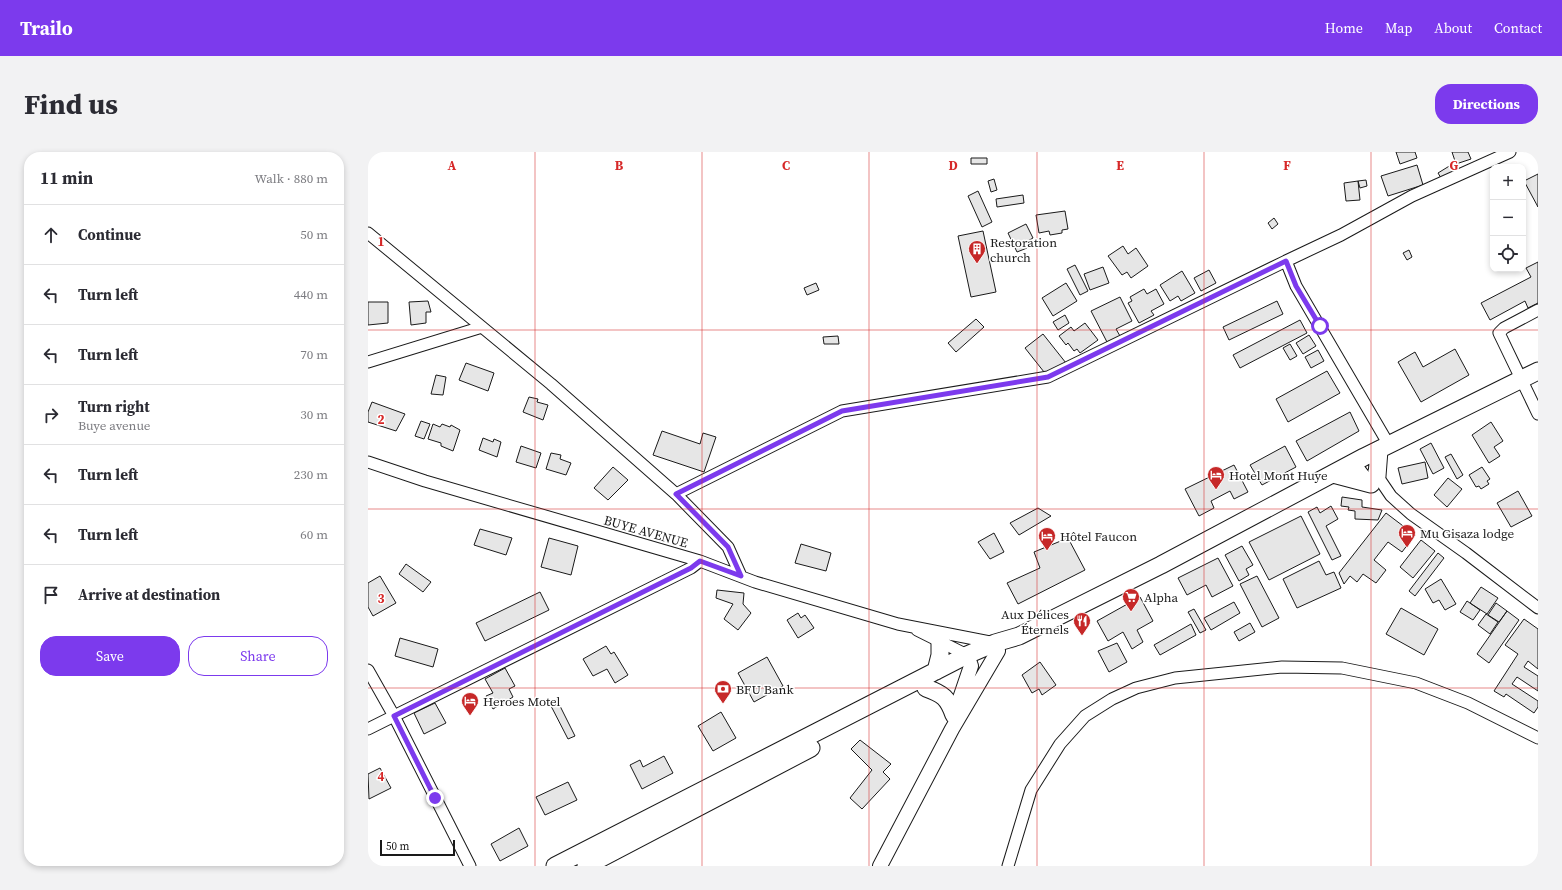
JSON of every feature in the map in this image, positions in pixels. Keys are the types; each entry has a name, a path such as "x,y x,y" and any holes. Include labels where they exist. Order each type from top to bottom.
{"highway":[{"path":"586,866 874,709 936,671 969,660 1019,636 1161,565 1371,454 1538,371"},
{"path":"1332,474 1374,480 1371,454"},
{"path":"936,671 940,655 940,642"},
{"path":"555,866 874,709 926,688 969,660"},
{"path":"926,688 938,692 946,698 950,704 953,722"}],"main road":[{"path":"880,866 953,722 996,647"},
{"path":"953,722 969,660"}],"street":[{"path":"676,494 842,411 1048,377 1341,235 1412,196 1510,152"},
{"path":"368,233 551,384 676,494 728,547 741,576"},
{"path":"1286,261 1371,454 1374,480 1411,514 1466,553 1538,608"},
{"path":"1538,310 1504,328 1499,333 1538,414"},
{"path":"368,362 482,327"},
{"name":"BUYE AVENUE","path":"368,462 425,481 700,561 741,576 915,628"},
{"path":"368,729 691,568 700,561"},
{"path":"915,628 969,660"},
{"path":"915,628 926,628 996,647"},
{"path":"1008,866 1031,790 1060,744 1085,716 1112,699 1136,688 1175,678 1282,667 1342,668 1416,683 1468,703 1538,738"},
{"path":"368,670 394,716 470,866"}],"building":[{"path":"1396,152 1415,152 1417,158 1400,164"},
{"path":"1452,152 1468,152 1471,159 1456,164"},
{"path":"971,158 987,158 987,164 971,164"},
{"path":"1417,165 1423,185 1388,196 1381,176"},
{"path":"1451,165 1457,174 1444,183 1438,173"},
{"path":"1538,174 1538,207 1526,185 1526,180"},
{"path":"994,179 997,190 991,192 988,181"},
{"path":"1366,180 1367,186 1360,188 1358,181"},
{"path":"1358,181 1360,200 1346,201 1344,183"},
{"path":"978,191 992,222 982,227 968,196"},
{"path":"1023,195 1024,203 997,207 996,199"},
{"path":"1065,211 1068,229 1062,230 1062,233 1050,235 1049,231 1039,233 1036,215"},
{"path":"1274,218 1278,224 1272,229 1268,223"},
{"path":"1026,224 1033,238 1024,243 1027,248 1017,252 1008,233"},
{"name":"Restoration church","path":"983,231 996,292 971,297 958,236"},
{"path":"1123,246 1128,254 1136,248 1148,266 1131,278 1127,272 1122,275 1108,256"},
{"path":"1409,250 1412,257 1407,260 1403,253"},
{"path":"1538,262 1538,303 1528,308 1525,301 1490,320 1481,303 1531,277 1526,268"},
{"path":"1075,265 1088,291 1080,295 1067,269"},
{"path":"1103,267 1109,283 1090,290 1084,274"},
{"path":"1209,270 1216,283 1201,291 1194,278"},
{"path":"1182,271 1195,293 1181,301 1178,296 1170,301 1160,285"},
{"path":"816,283 819,290 807,295 804,288"},
{"path":"1066,283 1077,301 1053,316 1042,298"},
{"path":"1144,289 1147,294 1156,289 1164,304 1151,311 1154,315 1139,323 1128,303 1132,301 1130,297"},
{"path":"1120,297 1132,321 1116,329 1120,336 1107,342 1091,311"},
{"path":"428,301 431,312 426,312 426,323 411,325 409,302"},
{"path":"1277,301 1283,314 1229,340 1223,327"},
{"path":"368,302 388,302 388,323 368,325"},
{"path":"1065,315 1069,323 1058,330 1053,322"},
{"path":"976,319 984,327 956,352 948,343"},
{"path":"1300,320 1307,333 1240,368 1233,355"},
{"path":"1085,323 1098,340 1080,353 1077,349 1074,351 1068,343 1066,345 1059,336 1071,327 1074,331"},
{"path":"1043,334 1066,363 1048,377 1025,348"},
{"path":"1309,335 1316,346 1303,354 1296,343"},
{"path":"838,336 839,344 824,344 823,337"},
{"path":"1290,344 1297,356 1290,360 1283,348"},
{"path":"1455,349 1469,375 1421,402 1398,362 1415,352 1423,367"},
{"path":"1318,350 1324,361 1311,368 1305,357"},
{"path":"466,363 494,373 488,391 459,380"},
{"path":"1327,371 1340,393 1288,422 1276,399"},
{"path":"436,375 446,377 443,395 431,394"},
{"path":"529,397 538,399 537,402 548,405 543,420 523,412"},
{"path":"372,402 405,414 396,431 368,422 368,412"},
{"path":"1350,412 1359,431 1307,461 1296,441"},
{"path":"421,421 430,424 424,439 415,436"},
{"path":"1491,422 1503,441 1494,447 1500,456 1489,463 1472,435"},
{"path":"433,424 440,427 442,424 450,427 451,425 460,430 453,451 441,446 441,443 428,439"},
{"path":"662,431 700,444 703,433 716,437 704,472 653,455"},
{"path":"483,438 493,442 494,439 501,442 497,457 479,450"},
{"path":"1431,443 1444,468 1433,474 1420,449"},
{"path":"521,446 541,453 536,468 516,462"},
{"path":"1285,446 1296,467 1262,485 1250,465"},
{"path":"551,453 561,455 560,459 571,463 566,475 546,469"},
{"path":"1451,454 1463,475 1457,479 1445,457"},
{"path":"1425,462 1428,478 1402,484 1398,468"},
{"name":"Hotel Mont Huye","path":"1234,465 1248,492 1234,499 1230,491 1211,501 1214,508 1199,516 1185,489"},
{"path":"613,467 628,480 608,500 594,488"},
{"path":"1482,467 1490,479 1487,481 1489,484 1481,489 1479,486 1476,487 1469,475"},
{"path":"1448,478 1462,489 1447,507 1434,495"},
{"path":"1518,491 1532,516 1511,527 1497,503"},
{"path":"1342,497 1362,500 1362,507 1382,510 1378,520 1355,519 1355,511 1348,510 1349,507 1341,506"},
{"path":"1331,506 1338,519 1326,526 1341,556 1332,560 1308,512 1317,507 1320,513"},
{"path":"1038,508 1051,516 1019,535 1010,523"},
{"path":"1386,513 1415,535 1402,552 1388,542 1374,560 1386,570 1376,583 1363,574 1357,582 1350,576 1344,584 1339,573"},
{"path":"1301,516 1320,554 1269,580 1249,542"},
{"path":"480,529 512,538 506,555 474,545"},
{"path":"994,533 1004,552 990,559 978,542"},
{"path":"549,538 578,546 571,575 541,567"},
{"path":"1068,538 1085,570 1018,604 1007,583 1040,568 1034,552"},
{"path":"1421,540 1435,551 1413,578 1400,567"},
{"path":"801,544 831,553 826,571 795,563"},
{"path":"1242,546 1253,565 1246,569 1249,575 1239,581 1225,555"},
{"path":"1438,553 1444,558 1415,596 1409,591"},
{"path":"1218,558 1233,586 1212,597 1206,585 1187,595 1178,578"},
{"path":"1319,561 1326,575 1334,572 1341,588 1297,608 1283,579"},
{"path":"406,564 431,582 423,592 399,574"},
{"path":"380,576 396,603 373,616 368,607 368,583"},
{"path":"1257,576 1279,618 1262,627 1240,584"},
{"path":"1441,579 1456,604 1445,610 1439,600 1433,603 1425,589"},
{"path":"1481,587 1498,598 1487,614 1470,603"},
{"path":"717,590 744,593 743,604 751,613 738,630 724,619 733,604 716,598"},
{"path":"540,592 549,610 485,641 476,623"},
{"path":"1140,597 1153,621 1137,630 1143,642 1132,649 1123,632 1108,641 1097,621"},
{"path":"1467,601 1480,610 1473,620 1460,612"},
{"path":"1234,602 1240,613 1211,630 1204,618"},
{"path":"1496,603 1507,611 1499,622 1488,615"},
{"path":"1401,608 1438,629 1424,655 1386,634"},
{"path":"1194,609 1206,630 1200,633 1188,612"},
{"path":"1507,611 1519,620 1489,663 1477,654"},
{"path":"798,613 801,618 805,615 814,628 798,638 787,620"},
{"path":"1486,614 1498,622 1490,634 1478,625"},
{"path":"1524,619 1538,629 1538,669 1528,661 1524,667 1538,676 1538,691 1517,677 1512,684 1538,701 1538,707 1534,713 1506,694 1504,697 1494,691 1518,654 1505,645"},
{"path":"1250,623 1255,632 1239,641 1234,632"},
{"path":"1191,624 1196,635 1160,655 1154,645"},
{"path":"400,638 438,649 433,667 395,656"},
{"path":"1117,643 1127,662 1109,672 1098,651"},
{"path":"606,646 611,654 614,652 628,675 615,683 607,669 593,676 583,659"},
{"path":"767,657 783,686 754,702 738,673"},
{"path":"1040,662 1056,685 1042,695 1039,689 1032,693 1022,675"},
{"path":"505,668 515,686 509,689 513,697 493,709 486,696 493,693 485,679"},
{"path":"557,700 575,736 568,739 550,704"},
{"path":"435,703 446,723 424,734 414,713"},
{"path":"721,712 736,738 713,751 698,726"},
{"path":"860,740 891,764 883,772 890,779 862,809 850,798 872,770 851,749"},
{"path":"664,756 673,773 642,789 630,765 640,760 643,767"},
{"path":"380,768 391,788 369,799 368,774"},
{"path":"568,782 577,800 545,815 536,797"},
{"path":"519,828 528,846 500,861 491,844"}],"place":[{"name":"Restoration church","path":"977,264"},
{"name":"Hotel Mont Huye","path":"1216,490"},
{"name":"Mu Gisaza lodge","path":"1407,548"},
{"name":"Hôtel Faucon","path":"1047,551"},
{"name":"Alpha","path":"1131,612"},
{"name":"Aux Délices Éternels","path":"1082,636"},
{"name":"BFU Bank","path":"723,704"},
{"name":"Heroes Motel","path":"470,716"}],"route":[{"path":"435,798 394,716 691,568 700,561 741,576 728,547 676,494 842,411 1048,377 1286,261 1296,286 1320,326"}]}
